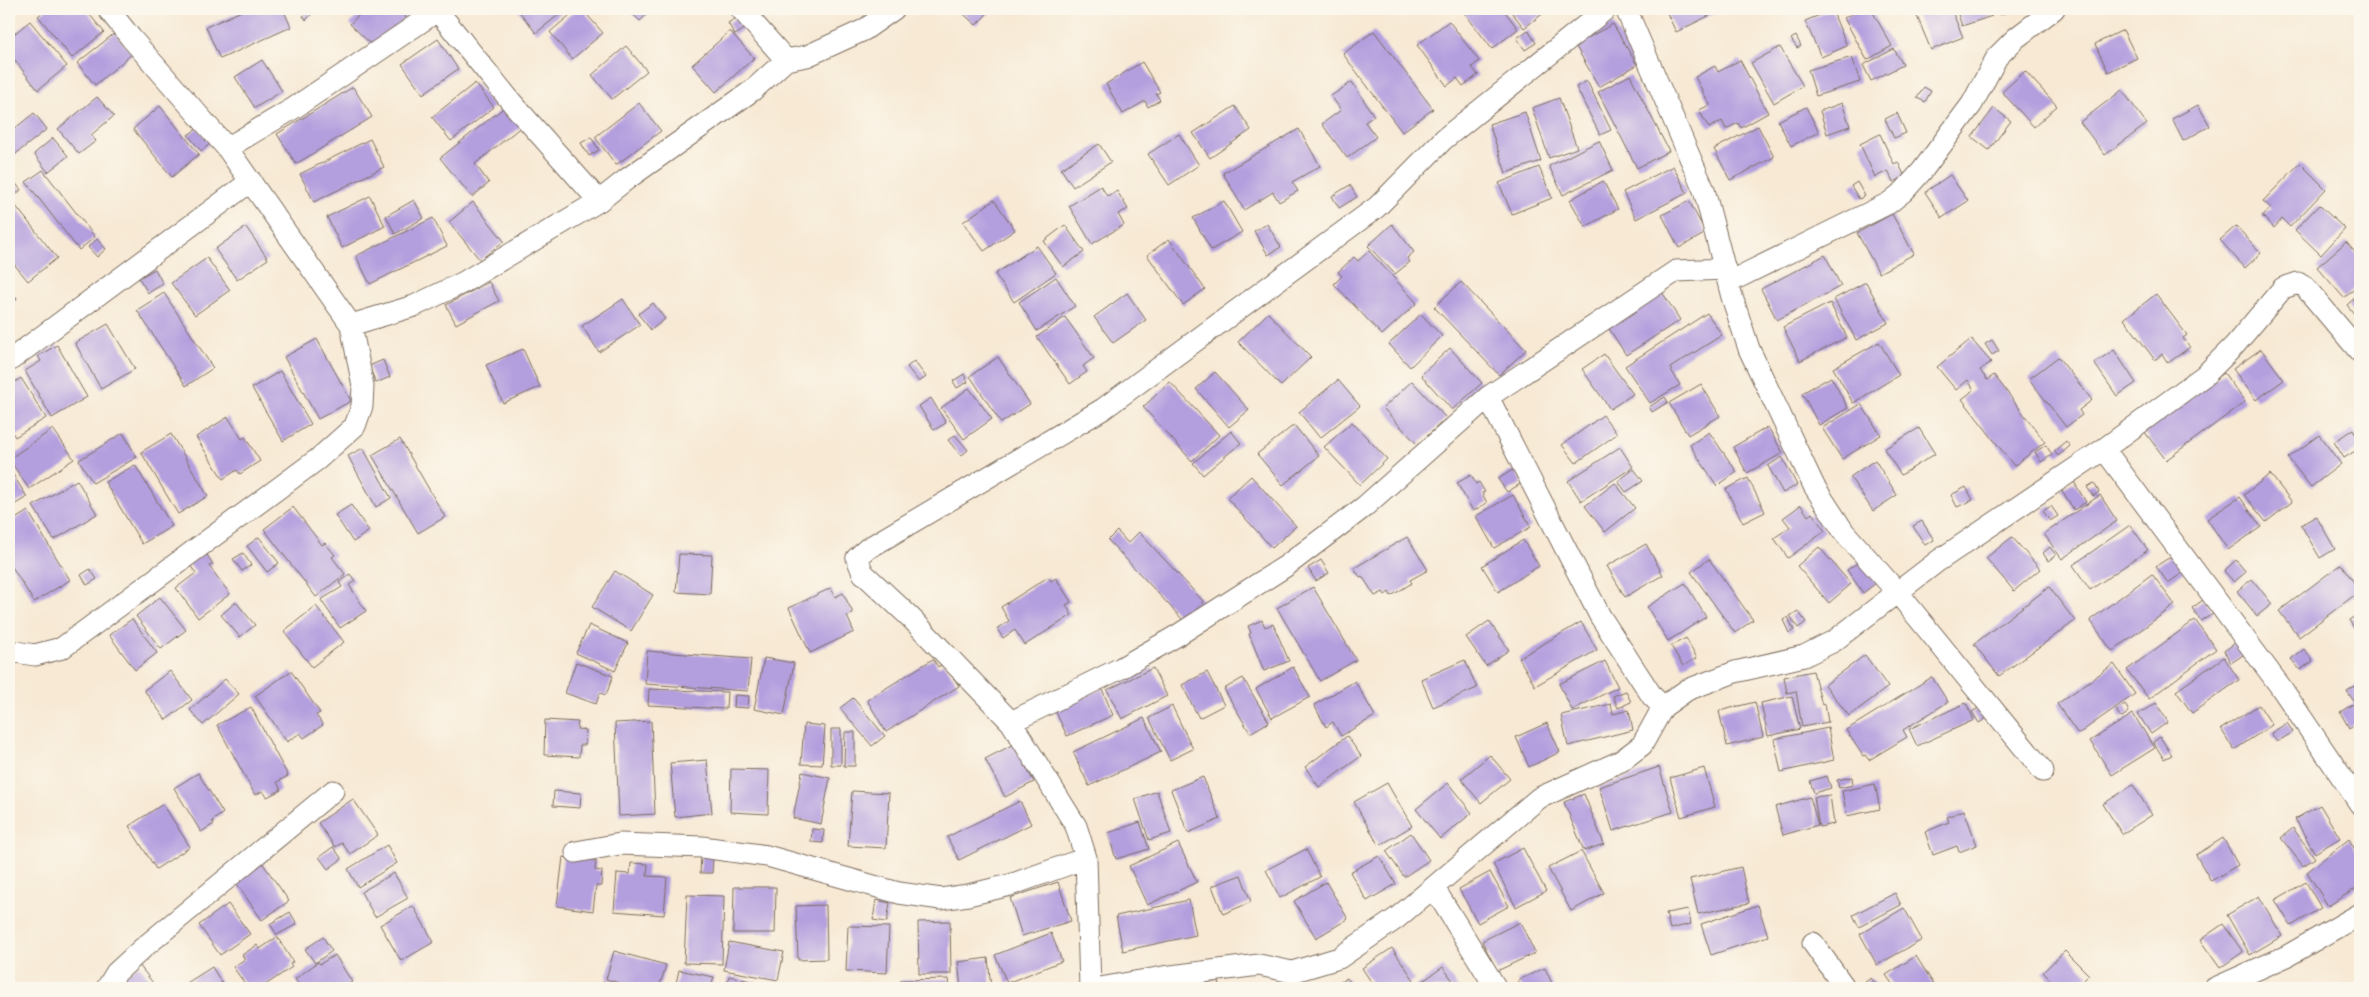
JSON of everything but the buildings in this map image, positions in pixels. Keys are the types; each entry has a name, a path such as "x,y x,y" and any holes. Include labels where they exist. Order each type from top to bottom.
{"street":[{"path":"9,651 35,655 62,648 318,459 354,426 362,406 363,386 350,325 227,148 108,9"},
{"path":"741,9 786,60"},
{"path":"350,325 414,306 464,282 599,201 753,90 786,60 807,56 864,30 894,9"},
{"path":"1090,988 1086,858 1076,826 1011,722 910,617 863,573 857,558 867,549 1068,431 1111,403 1378,207 1444,139 1606,9"},
{"path":"1626,9 1704,190 1749,349 1814,486 1844,532 1898,593 2043,771"},
{"path":"1011,722 1121,668 1178,635 1286,566 1364,507 1488,397 1676,271 1727,276 1889,203 1904,191 1922,171 1972,104 1997,58 2016,38 2054,9"},
{"path":"227,148 294,108 437,10 513,104 599,201"},
{"path":"9,361 251,181"},
{"path":"1100,988 1162,977 1259,965 1292,980 1339,958 1382,929 1434,888 1539,798 1621,761 1642,745 1663,707 1687,690 1735,672 1804,656 1834,641 1983,529 2104,449 2205,375 2234,346 2283,288 2298,283 2305,287 2360,352"},
{"path":"1488,397 1600,616 1652,696 1663,707"},
{"path":"2104,449 2280,686 2360,804"},
{"path":"106,988 116,973 143,948 333,791"},
{"path":"576,852 620,844 702,847 768,856 899,893 941,899 1010,885 1086,858"},
{"path":"1434,888 1496,988"},
{"path":"2215,988 2287,956 2360,914"},
{"path":"1813,943 1845,988"}]}
